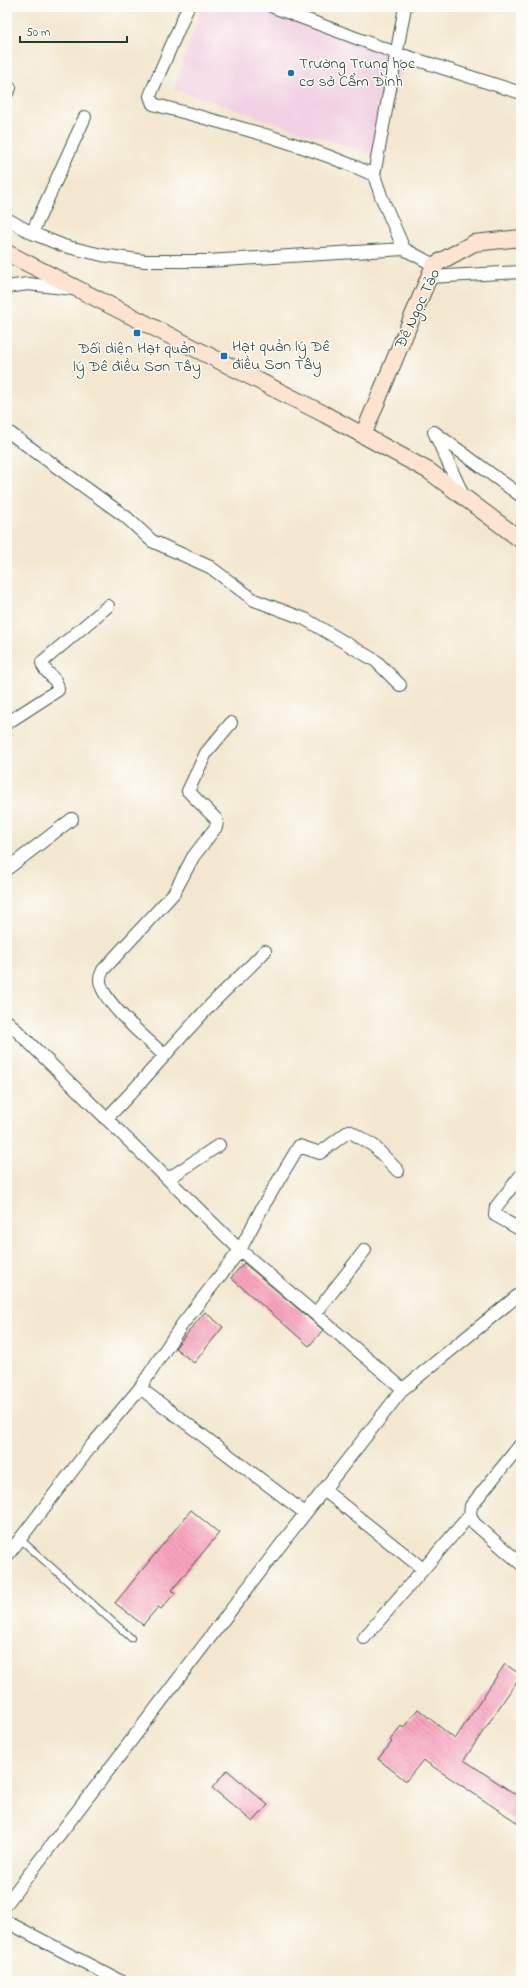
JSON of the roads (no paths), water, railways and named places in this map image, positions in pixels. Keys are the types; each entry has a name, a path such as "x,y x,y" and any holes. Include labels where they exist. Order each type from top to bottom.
{"main road":[{"name":"Đê Ngọc Tảo","path":"363,435 431,271 474,243 521,238"},
{"path":"7,253 363,435 429,471 521,540"}],"street":[{"path":"188,7 152,90 150,96 153,104 222,123 345,162 374,175"},
{"path":"273,7 396,53 521,93"},
{"path":"405,7 374,175 381,196 404,249 431,271 521,272"},
{"path":"32,233 85,117"},
{"path":"7,219 32,233 64,246 102,255 145,261 207,261 404,249"},
{"path":"7,287 28,284 81,290"},
{"path":"7,430 126,517 152,540 210,567 254,600 305,619 376,661 400,685"},
{"path":"464,497 434,432 521,496"},
{"path":"7,723 58,690 57,683 43,666 42,662 108,606"},
{"path":"164,1055 123,1018 102,990 100,979 103,970 174,893 193,857 216,826 216,819 188,792 206,753 231,723"},
{"path":"7,869 72,819"},
{"path":"106,1119 133,1092 164,1055 221,993 253,965 265,951"},
{"path":"7,1021 240,1250 403,1389"},
{"path":"7,1556 88,1451 140,1388 181,1326 240,1250 262,1208 299,1146 320,1153 349,1131 368,1142 398,1171"},
{"path":"168,1179 219,1145"},
{"path":"521,1175 496,1207 496,1215 521,1230"},
{"path":"315,1314 365,1250"},
{"path":"7,1903 305,1512 403,1389 521,1294"},
{"path":"140,1388 305,1512"},
{"path":"521,1444 471,1506 470,1515 474,1523 521,1564"},
{"path":"324,1490 423,1569"},
{"path":"364,1638 470,1515"},
{"path":"7,1922 120,1981"}],"lane":[{"path":"20,1539 131,1638"}],"place":[{"name":"Trường Trung học cơ sở Cẩm Đình","path":"291,73"},
{"name":"Đối diện Hạt quản lý Đê điều Sơn Tây","path":"137,333"},
{"name":"Hạt quản lý Đê điều Sơn Tây","path":"224,356"}]}
